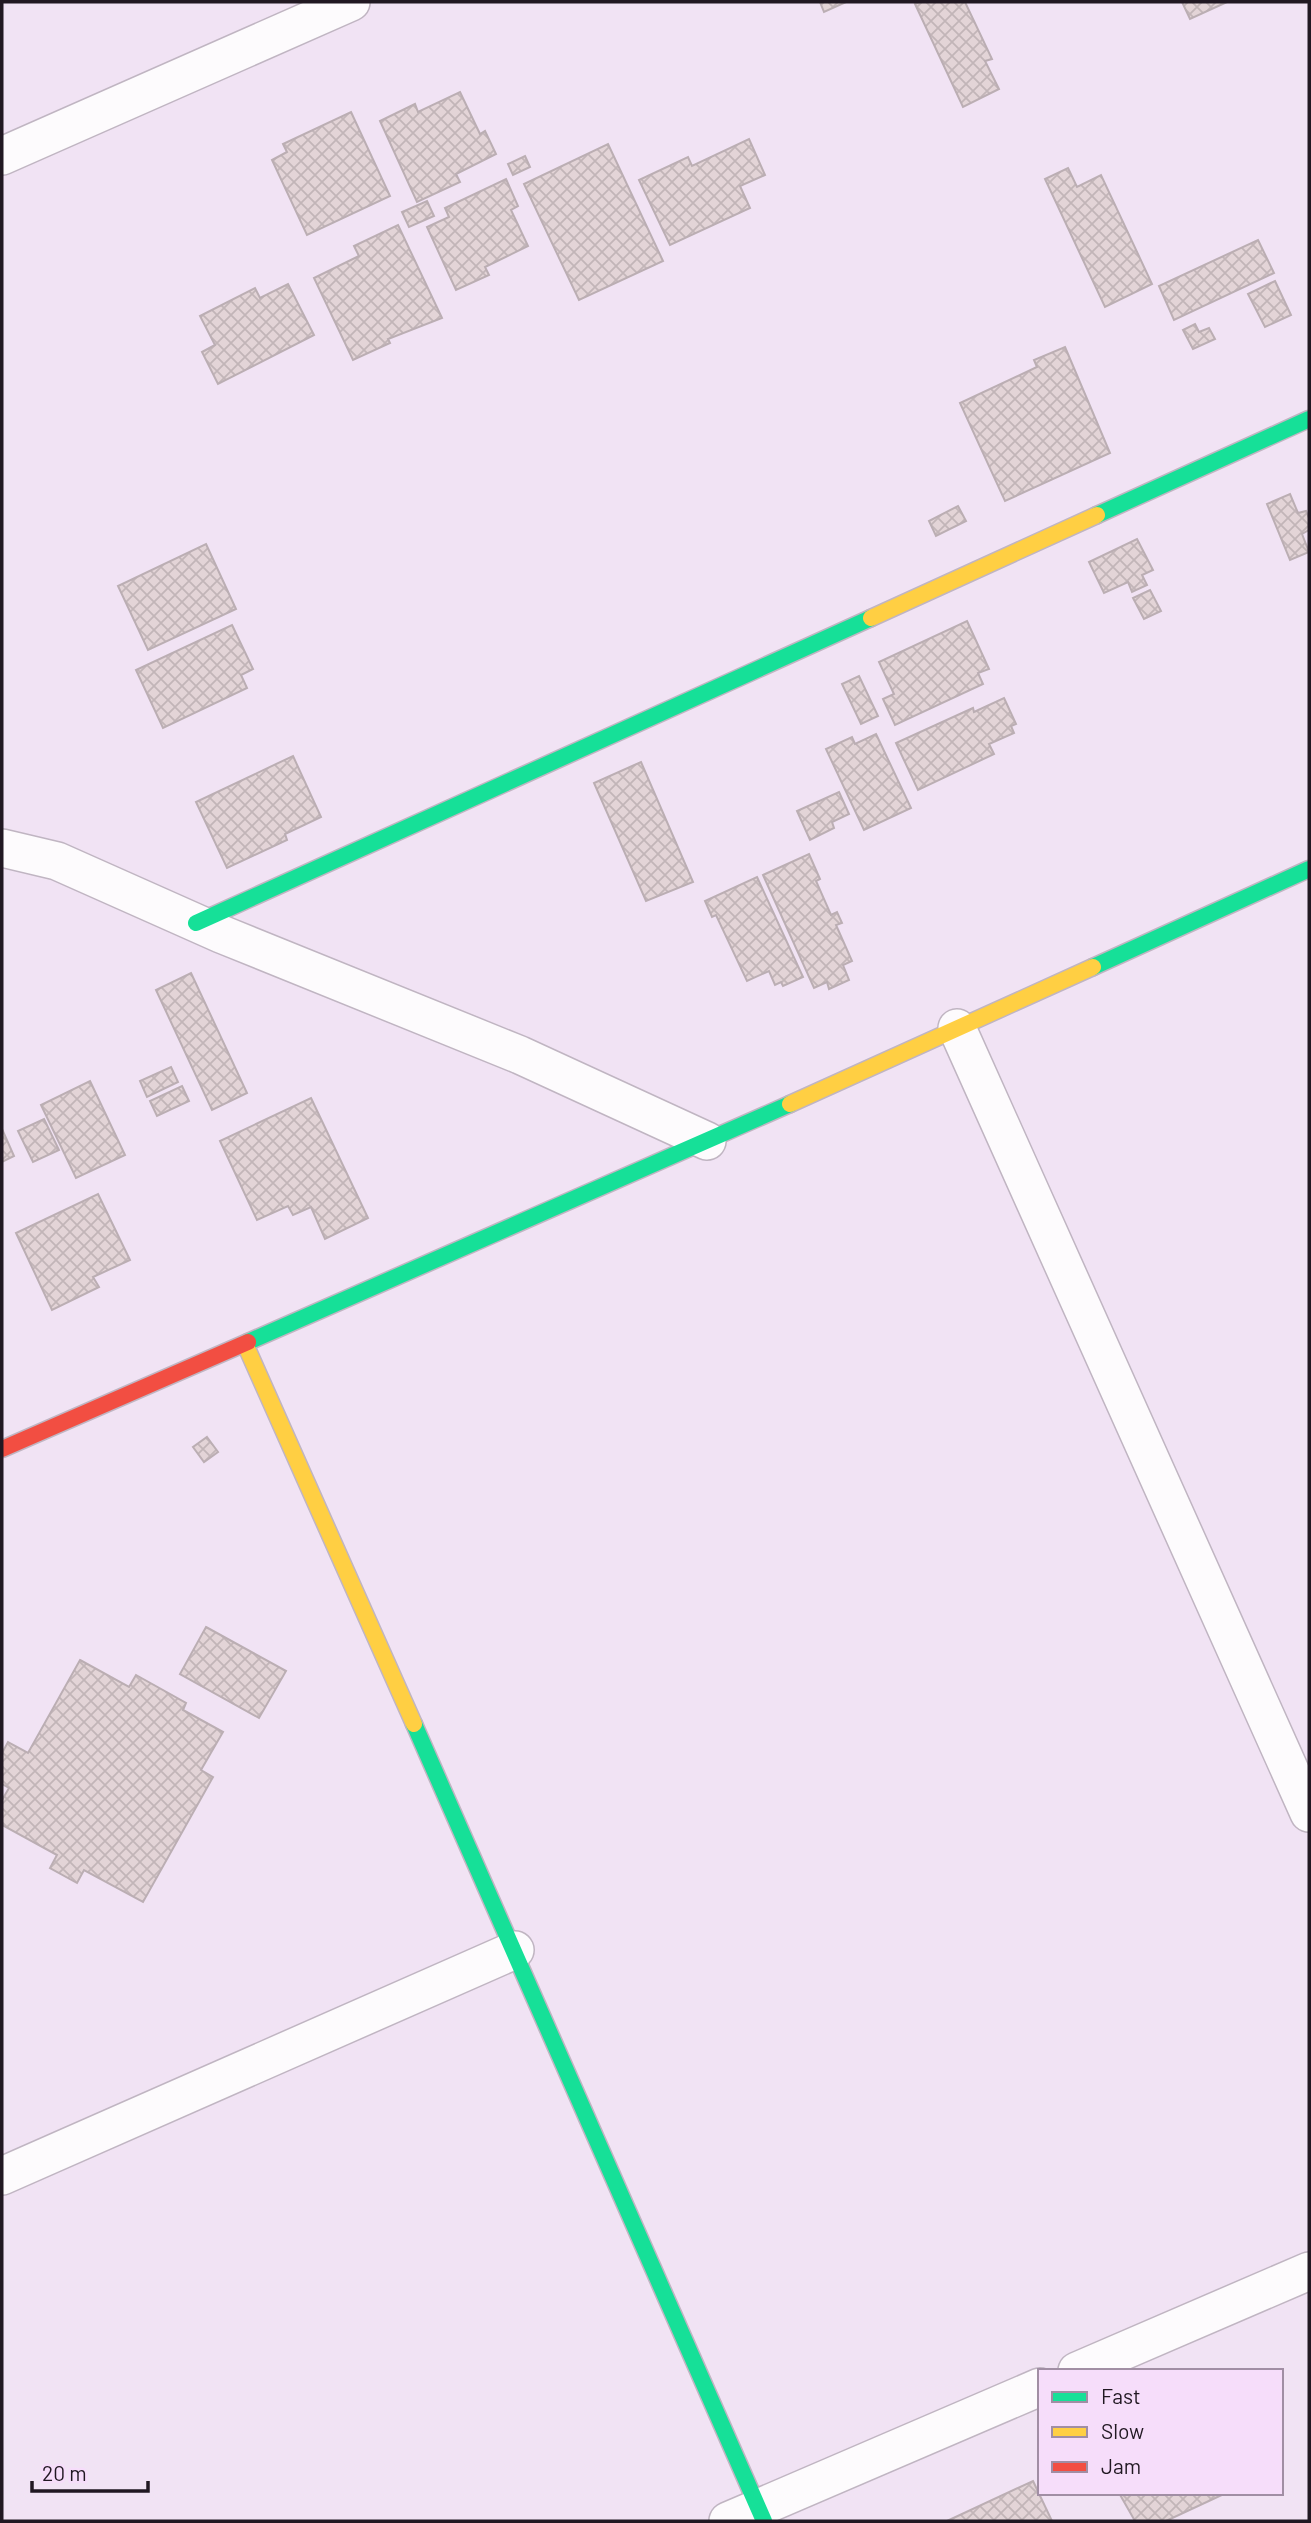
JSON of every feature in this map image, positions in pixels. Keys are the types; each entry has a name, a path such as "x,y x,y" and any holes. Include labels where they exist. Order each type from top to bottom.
{"street":[{"path":"2,156 351,2"},
{"path":"196,923 1309,419"},
{"path":"2,848 57,861 196,923 520,1055 707,1141"},
{"path":"2,1450 707,1141 1309,869"},
{"path":"957,1028 1309,1813"},
{"path":"245,1344 515,1950 750,2517 1038,2388"},
{"path":"2,2176 515,1950"},
{"path":"1082,2369 1309,2271"}],"building":[{"path":"820,2 846,2 824,12"},
{"path":"965,2 992,59 985,61 999,89 963,107 915,4"},
{"path":"1182,2 1227,2 1190,19"},
{"path":"460,92 480,134 485,131 496,154 456,174 460,182 417,202 380,121 415,104 418,112"},
{"path":"351,112 390,196 307,235 272,160 287,152 283,144"},
{"path":"749,139 765,175 740,186 750,208 670,245 639,180 688,157 692,166"},
{"path":"608,144 663,261 579,300 524,184"},
{"path":"525,156 530,167 513,175 508,164"},
{"path":"1068,168 1077,187 1101,175 1152,284 1105,307 1045,179"},
{"path":"506,179 518,206 511,210 528,246 485,267 489,275 456,290 427,227 449,217 445,208"},
{"path":"427,201 434,216 409,227 402,212"},
{"path":"398,225 442,318 388,339 390,343 353,360 314,278 359,256 354,246"},
{"path":"1258,240 1274,273 1174,320 1159,286"},
{"path":"1275,281 1291,315 1265,327 1248,294"},
{"path":"288,284 314,335 218,384 202,352 215,345 200,316 255,288 260,298"},
{"path":"1195,324 1199,332 1209,328 1215,339 1193,349 1183,330"},
{"path":"1065,347 1110,453 1005,501 960,403 1037,367 1034,360"},
{"path":"1290,494 1298,513 1306,511 1309,518 1309,530 1302,534 1309,552 1290,560 1267,504"},
{"path":"958,506 966,521 936,536 929,521"},
{"path":"1137,539 1153,570 1142,575 1147,585 1132,592 1128,582 1104,593 1089,562"},
{"path":"206,544 236,609 148,650 118,586"},
{"path":"1150,590 1161,611 1144,619 1133,598"},
{"path":"967,621 989,669 978,673 983,684 895,725 883,699 894,694 879,662"},
{"path":"232,625 253,669 241,675 247,688 163,728 136,670"},
{"path":"859,676 878,716 861,724 842,684"},
{"path":"1004,698 1016,724 1011,726 1014,733 989,744 994,754 918,790 896,743 973,708 974,712"},
{"path":"876,734 911,808 864,830 826,749 852,737 855,744"},
{"path":"293,756 321,817 285,834 287,840 227,868 196,802"},
{"path":"641,762 693,882 646,901 594,783"},
{"path":"839,792 849,814 832,822 834,828 810,840 797,811"},
{"path":"809,854 820,879 816,881 831,915 837,912 842,923 836,925 852,961 843,965 849,980 829,989 827,982 814,988 763,875"},
{"path":"757,877 803,977 783,986 781,982 775,985 769,971 747,981 716,915 712,917 705,901"},
{"path":"191,973 247,1093 212,1110 156,990"},
{"path":"171,1067 178,1082 147,1097 140,1081"},
{"path":"90,1081 125,1155 76,1178 41,1105"},
{"path":"182,1086 189,1101 157,1116 150,1101"},
{"path":"311,1098 368,1218 325,1239 311,1207 293,1215 288,1206 257,1220 220,1141"},
{"path":"44,1119 59,1150 33,1162 18,1131"},
{"path":"2,1129 14,1156 2,1162"},
{"path":"98,1194 130,1260 93,1277 99,1287 52,1310 16,1233"},
{"path":"207,1437 218,1452 204,1462 193,1447"},
{"path":"206,1627 286,1671 259,1718 180,1674"},
{"path":"80,1660 129,1687 136,1675 186,1703 183,1710 223,1732 201,1770 213,1777 143,1902 84,1870 77,1883 50,1868 57,1855 2,1825 2,1800 9,1788 2,1784 2,1753 8,1742 28,1753"},
{"path":"1033,2481 1052,2521 947,2521"},
{"path":"1120,2495 1222,2495 1166,2521 1135,2521"}],"traffic: fast":[{"path":"1097,515 1309,419"},
{"path":"196,923 871,618"},
{"path":"1093,967 1309,869"},
{"path":"248,1342 790,1104"},
{"path":"414,1724 764,2521"}],"traffic: slow":[{"path":"871,618 1097,515"},
{"path":"790,1104 1093,967"},
{"path":"245,1344 414,1724"}],"traffic: jam":[{"path":"2,1449 248,1342"}]}
